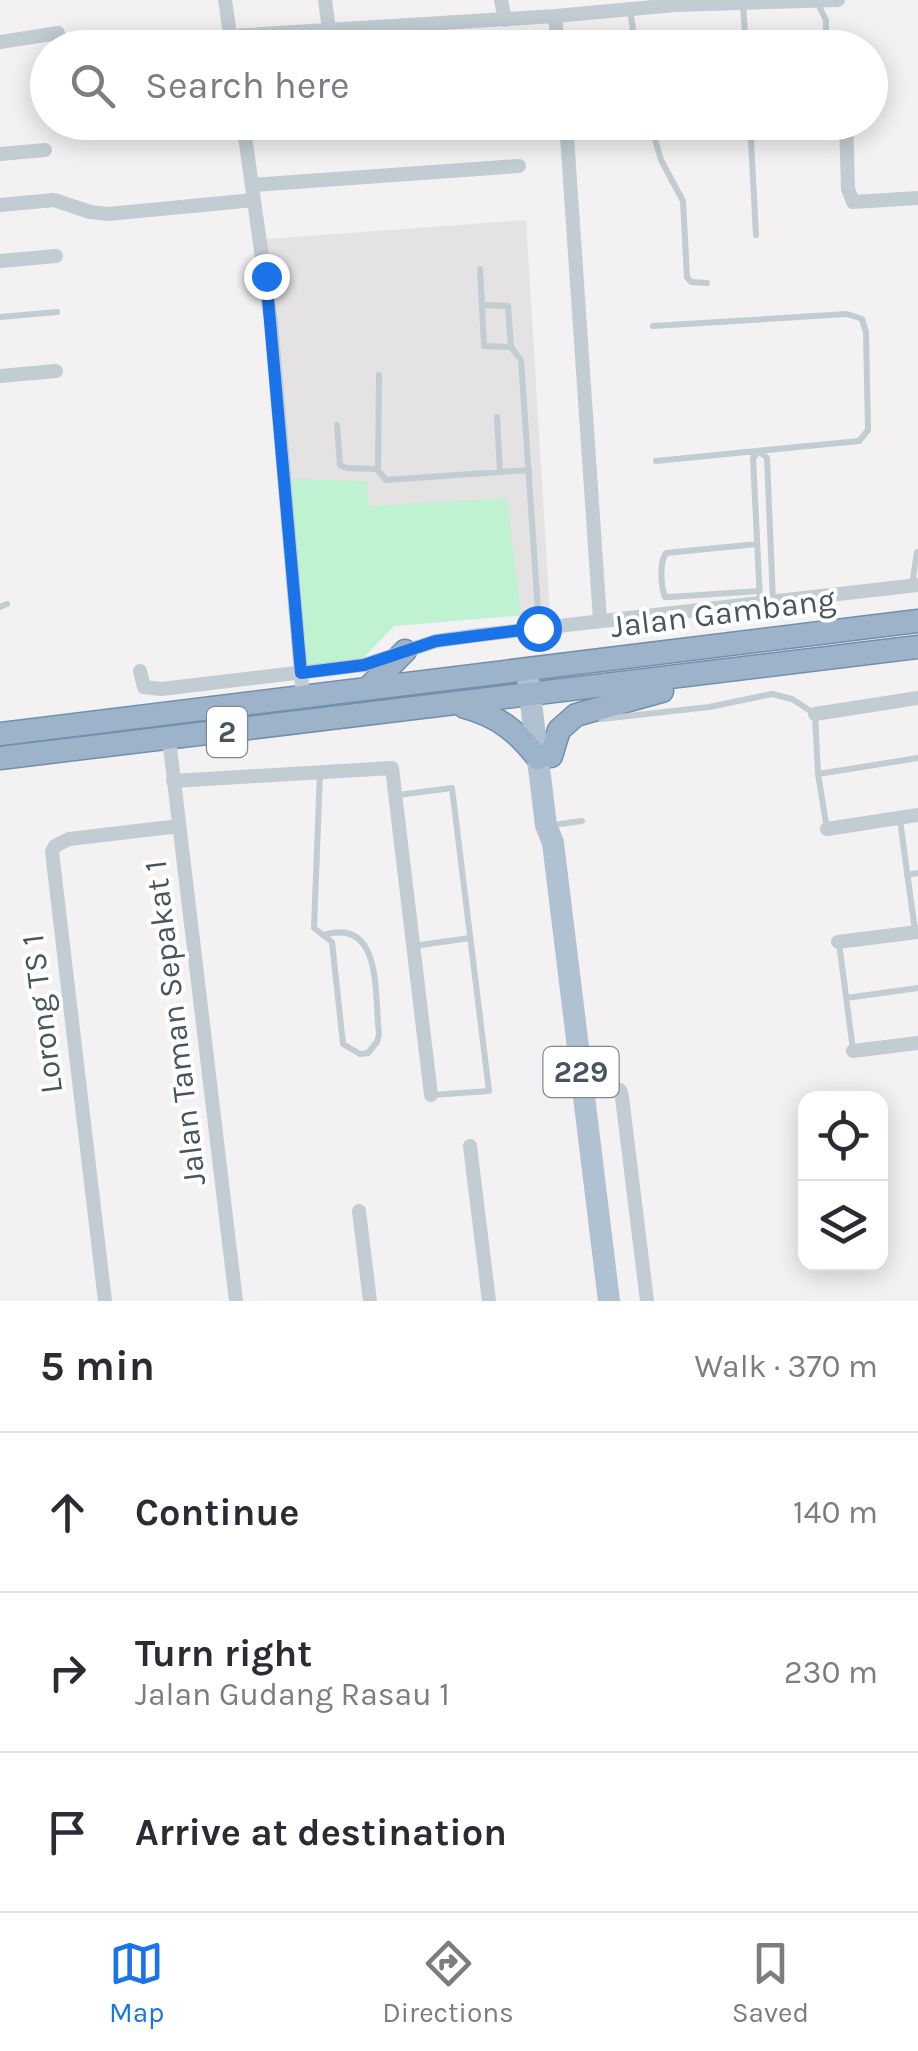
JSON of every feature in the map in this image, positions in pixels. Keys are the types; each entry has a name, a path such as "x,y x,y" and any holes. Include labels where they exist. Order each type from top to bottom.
{"highway":[{"name":"Jalan Gambang","path":"0,734 918,621"},
{"name":"Jalan Gambang","path":"0,758 918,646"},
{"path":"367,689 406,650"},
{"path":"453,704 503,721 544,757 565,722 587,710 762,667"}],"main road":[{"name":"229","path":"535,669 551,831 610,1301"}],"street":[{"path":"225,0 229,30"},
{"path":"325,0 329,30 630,10 674,2 838,0"},
{"path":"501,0 507,19"},
{"path":"555,16 556,30"},
{"path":"0,42 30,37"},
{"path":"246,140 271,322 303,698"},
{"path":"567,140 600,620"},
{"path":"847,140 848,189 853,202 918,198"},
{"path":"0,154 46,150"},
{"path":"0,204 54,200 98,214 253,193 519,166"},
{"path":"0,262 56,256"},
{"path":"0,376 56,371"},
{"path":"140,671 144,687 161,689 364,665 436,641 764,598 915,585"},
{"path":"815,714 918,698"},
{"name":"Jalan Taman Sepakat 1","path":"169,739 236,1301"},
{"path":"174,781 388,766 392,772 431,1095"},
{"path":"827,829 918,814"},
{"name":"Lorong TS 1","path":"105,1301 52,852 69,839 178,826"},
{"path":"838,942 916,932"},
{"path":"853,1051 918,1043"},
{"path":"583,1089 620,1090 647,1301"},
{"path":"470,1146 488,1301"},
{"path":"359,1211 370,1301"}],"lane":[{"path":"812,0 826,20 826,30"},
{"path":"743,1 745,30"},
{"path":"630,10 633,30"},
{"path":"655,140 660,160 683,201 687,277 692,282 708,283"},
{"path":"751,140 756,235"},
{"path":"480,269 484,346 511,347"},
{"path":"482,305 508,306 511,347 521,360 538,628"},
{"path":"0,317 57,312"},
{"path":"653,326 847,314 862,319 866,332 866,435 859,441 656,461"},
{"path":"378,472 379,375"},
{"path":"497,416 500,472"},
{"path":"336,425 340,465 373,468 386,480 529,470"},
{"path":"759,450 753,458 764,598"},
{"path":"759,450 766,458 764,598"},
{"path":"757,544 666,553 662,560 663,591 665,597 764,598"},
{"path":"915,585 917,552"},
{"path":"565,722 680,711 772,694 792,699 815,714 818,774 827,829"},
{"path":"818,774 918,758"},
{"path":"320,771 314,928 323,935 332,942 340,1036 350,1050 368,1053 378,1042 379,1034 369,951 360,936 349,931 323,935"},
{"path":"395,796 452,788 489,1091 435,1098 431,1095"},
{"path":"899,818 916,932"},
{"path":"551,831 582,821"},
{"path":"907,875 918,873"},
{"path":"413,946 470,938"},
{"path":"838,942 853,1051"},
{"path":"846,998 918,988"}],"shaded area":[{"path":"526,220 550,613 394,626 359,662 290,479 266,239"}],"green space":[{"path":"290,479 367,481 369,506 507,498 521,615 394,626 359,662 305,665"}],"route":[{"path":"266,276 301,673 364,665 436,641 538,628"}]}
